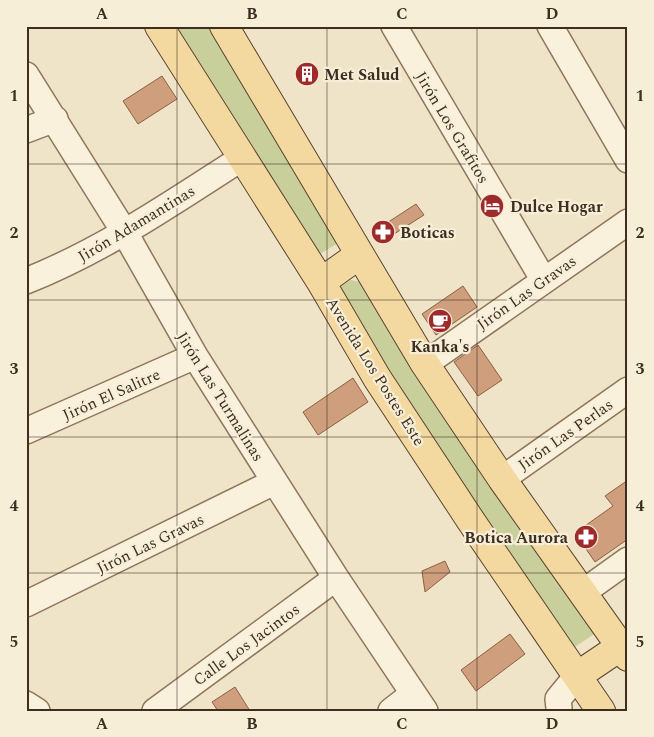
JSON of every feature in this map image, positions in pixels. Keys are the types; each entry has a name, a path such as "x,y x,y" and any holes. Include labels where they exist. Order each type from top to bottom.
{"main road":[{"name":"Avenida Los Postes Este","path":"159,26 321,282 377,378 471,521 601,711"},
{"path":"224,26 425,364 502,479 624,652 577,676"},
{"path":"321,282 359,255"}],"street":[{"name":"Jirón Los Grafitos","path":"394,26 543,279"},
{"path":"550,26 628,160"},
{"name":"Jirón Las Turmalinas","path":"26,75 125,233 195,356 336,578 419,702"},
{"path":"26,130 55,119"},
{"name":"Jirón Adamantinas","path":"26,281 54,270 125,233 242,158"},
{"name":"Jirón Las Gravas","path":"425,364 543,279 628,222"},
{"name":"Jirón El Salitre","path":"26,431 195,356"},
{"name":"Jirón Las Perlas","path":"502,479 628,390"},
{"name":"Jirón Las Gravas","path":"26,604 274,482"},
{"path":"582,593 628,560"},
{"name":"Calle Los Jacintos","path":"155,711 336,578"},
{"path":"559,708 558,699 577,676"},
{"path":"391,711 419,702"},
{"path":"26,704 37,711"}],"green space":[{"path":"168,26 210,26 340,242 315,257"},
{"path":"351,280 361,282 597,632 572,649 468,507 340,296 341,286"}],"building":[{"path":"162,76 177,99 138,124 123,101"},
{"path":"416,204 424,215 380,243 373,232"},
{"path":"463,286 477,307 436,335 422,314"},
{"path":"478,345 502,380 478,396 454,362"},
{"path":"353,378 368,402 318,435 303,412"},
{"path":"628,480 628,539 595,562 575,533 613,506 605,496"},
{"path":"445,561 450,572 425,592 422,571"},
{"path":"510,634 525,654 476,691 461,670"},
{"path":"235,687 250,711 218,711 212,702"}],"place":[{"name":"Met Salud","path":"307,74"},
{"name":"Dulce Hogar","path":"492,206"},
{"name":"Boticas","path":"383,232"},
{"name":"Kanka's","path":"440,321"},
{"name":"Botica Aurora","path":"586,537"}]}
